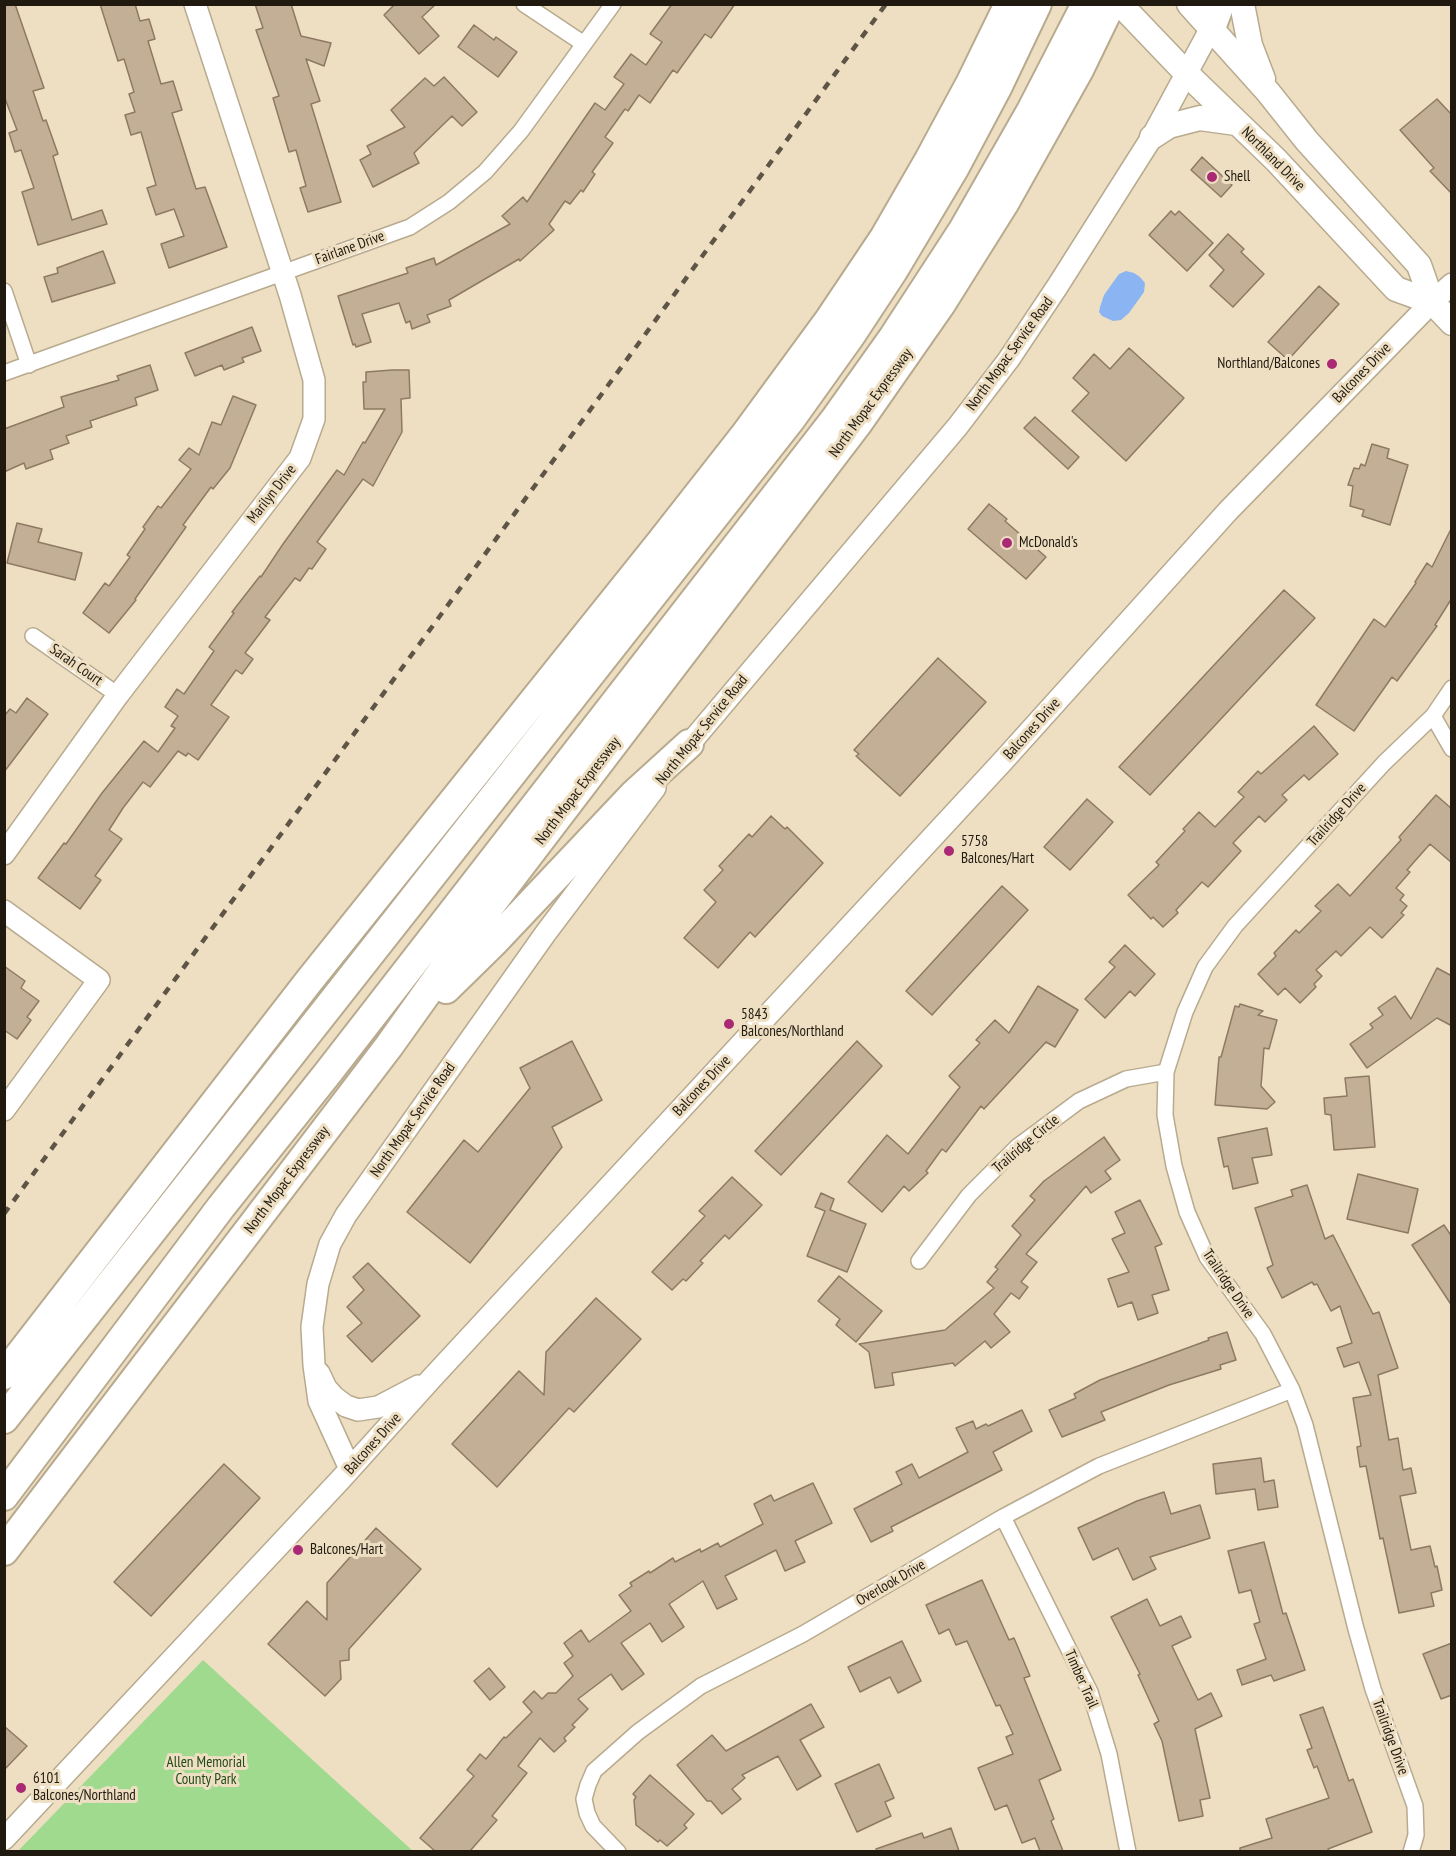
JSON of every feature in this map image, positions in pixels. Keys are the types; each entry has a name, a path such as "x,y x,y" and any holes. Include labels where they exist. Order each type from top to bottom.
{"highway":[{"path":"4,1419 733,495 840,327 884,238 971,82 1009,4"},
{"path":"4,1375 309,981 744,436 840,327 893,271 955,167 997,88 1037,4"},
{"path":"4,1497 221,1207 327,1074 841,410 894,336 1069,64 1086,4"},
{"name":"North Mopac Expressway","path":"4,1551 389,1046 476,924 858,423 941,304 993,220 1069,64 1111,4"},
{"path":"389,1046 495,941 634,794 689,744"},
{"path":"119,1229 323,1014"},
{"path":"144,1366 158,1313 240,1202 327,1074"}],"main road":[{"name":"Northland Drive","path":"1120,4 1187,74 1276,160 1396,289 1432,302"},
{"name":"Northland Drive","path":"1189,4 1215,16 1268,92 1307,141 1419,265 1432,302 1452,323"},
{"path":"1242,4 1250,45 1268,92"},
{"path":"1152,136 1170,126 1200,118 1236,123"}],"street":[{"name":"Marilyn Drive","path":"4,854 118,695 300,458 314,419 314,380 284,272 195,4"},
{"path":"524,4 584,44"},
{"name":"Fairlane Drive","path":"4,373 410,226 449,202 485,172 513,140 613,4"},
{"name":"North Mopac Service Road","path":"350,1469 319,1401 312,1327 318,1284 330,1244 346,1215 552,925 689,744 951,434 1009,358 1057,287 1152,136 1187,74 1215,16"},
{"name":"Balcones Drive","path":"4,1839 350,1469 1003,761 1228,511 1452,284"},
{"path":"4,291 29,365"},
{"name":"Sarah Court","path":"33,636 118,695"},
{"name":"Trailridge Drive","path":"1411,1851 1416,1835 1415,1806 1373,1689 1305,1425 1292,1390 1263,1334 1207,1257 1187,1212 1174,1166 1165,1115 1166,1072 1185,1012 1205,967 1235,926 1384,763 1433,716 1452,688"},
{"path":"1433,716 1452,748"},
{"path":"4,911 99,980 4,1110"},
{"name":"Trailridge Circle","path":"919,1261 969,1195 1017,1147 1079,1101 1126,1079 1166,1072"},
{"path":"314,1365 326,1388 334,1397 346,1406 358,1410 378,1407 432,1378"},
{"name":"Overlook Drive","path":"618,1851 593,1826 587,1813 584,1798 594,1771 639,1732 701,1686 803,1634 1003,1517 1099,1466 1292,1390"},
{"name":"Timber Trail","path":"1003,1517 1090,1692 1109,1754 1128,1851"}],"green space":[{"name":"Allen Memorial County Park","path":"203,1660 339,1784 413,1851 18,1851"}],"water":[{"path":"1126,271 1140,277 1145,283 1144,292 1129,313 1121,320 1113,321 1102,316 1099,312 1100,307 1104,295 1119,274"}],"building":[{"path":"4,4 15,4 44,88 33,91 58,154 53,156 72,220 102,210 107,224 38,245 22,192 34,188 21,150 15,152 9,133 17,130 4,96"},
{"path":"100,4 135,4 140,21 149,19 155,39 148,41 161,84 173,81 182,110 172,113 196,189 205,187 227,247 169,268 161,244 184,236 174,209 156,215 147,188 156,185 141,132 131,135 125,115 135,112 129,94 134,92 124,59 118,61"},
{"path":"255,4 291,4 301,36 331,43 324,66 306,59 320,101 311,104 341,202 308,212 300,188 306,186 296,150 289,152 273,98 279,96 256,30 263,28"},
{"path":"395,4 436,4 422,17 439,36 419,54 384,15"},
{"path":"672,4 735,4 711,38 705,34 677,73 673,70 650,103 639,95 628,111 625,109 605,137 613,143 592,172 595,174 583,192 581,190 570,204 565,201 549,224 554,230 520,261 519,259 449,300 451,306 427,315 430,322 412,329 410,321 406,323 399,303 362,314 371,342 356,347 355,344 353,345 338,296 408,273 406,268 434,258 436,265 510,224 502,216 523,197 527,202 595,103 605,110 624,84 614,77 631,54 646,65 662,42 650,34"},
{"path":"474,25 494,40 496,37 517,52 498,77 458,47"},
{"path":"444,77 477,112 462,126 452,116 414,153 419,163 373,187 360,160 371,154 367,146 405,127 391,110 425,78 434,86"},
{"path":"1437,99 1452,115 1452,194 1430,171 1434,168 1400,130"},
{"name":"Shell","path":"1202,157 1232,185 1221,197 1191,170"},
{"path":"1171,211 1175,215 1179,211 1213,243 1187,271 1149,235"},
{"path":"1228,234 1244,249 1241,252 1264,274 1233,307 1210,286 1224,270 1209,255"},
{"path":"103,251 115,283 52,302 44,277 58,273 57,268"},
{"path":"1319,286 1339,304 1288,360 1268,342"},
{"path":"252,327 261,351 242,358 244,362 224,370 222,365 195,376 185,353"},
{"path":"1129,348 1184,398 1126,461 1072,411 1089,393 1073,378 1094,354 1110,369"},
{"path":"150,365 158,390 135,398 137,405 90,421 92,427 66,436 69,443 50,450 53,459 26,469 24,463 4,472 4,429 64,407 61,397 119,380 117,376"},
{"path":"409,370 410,398 401,399 402,432 373,486 363,479 317,542 326,549 312,569 309,568 300,581 295,578 265,617 270,620 245,653 253,659 242,674 236,670 211,705 229,717 198,760 188,753 186,756 178,751 150,787 143,782 123,808 109,830 122,839 95,876 101,880 80,909 38,878 144,741 158,752 175,728 171,726 178,716 165,707 177,689 184,694 214,651 209,647 234,613 232,612 261,577 337,470 344,475 385,409 364,409 363,382 366,382 366,372"},
{"path":"233,396 256,405 230,468 213,489 211,487 183,525 186,527 136,600 109,633 83,613 105,583 109,586 130,557 127,555 145,529 143,527 158,506 161,508 191,469 179,460 189,448 199,455 212,422 221,425"},
{"path":"1035,417 1079,457 1068,469 1024,428"},
{"path":"1372,444 1389,449 1387,458 1408,465 1390,525 1362,516 1364,510 1350,506 1353,486 1348,485 1354,468 1359,469 1361,464 1365,466"},
{"name":"McDonald's","path":"989,504 1046,557 1026,579 968,529"},
{"path":"17,523 42,529 38,542 82,553 75,580 7,563"},
{"path":"1452,527 1452,598 1435,625 1437,626 1397,681 1392,677 1354,731 1316,705 1374,619 1385,627 1427,563 1432,567"},
{"path":"1284,590 1315,618 1150,795 1119,767"},
{"path":"938,658 986,702 900,796 856,756 859,754 854,750"},
{"path":"27,698 48,714 4,772 4,716 10,709 16,713"},
{"path":"1314,726 1338,754 1309,780 1304,775 1282,795 1287,800 1265,822 1259,816 1233,843 1241,851 1208,887 1202,882 1176,910 1178,913 1163,927 1153,917 1151,919 1128,895 1159,865 1156,862 1185,831 1183,829 1199,812 1215,827 1244,797 1238,792 1258,771 1261,774"},
{"path":"1436,795 1452,809 1452,863 1430,844 1407,870 1410,872 1396,888 1404,895 1400,900 1407,906 1401,913 1404,915 1382,938 1370,927 1341,956 1336,951 1316,970 1322,976 1314,984 1316,987 1300,1003 1285,988 1278,995 1258,974 1276,956 1274,953 1296,930 1299,933 1321,911 1315,906 1338,884 1350,896 1401,840 1399,837"},
{"path":"1087,799 1113,822 1070,870 1044,847"},
{"path":"771,816 785,829 787,827 823,863 755,937 750,932 718,968 684,938 716,902 704,890 723,870 719,866 749,834 752,837"},
{"path":"1002,886 1028,910 932,1015 906,991"},
{"path":"1125,945 1155,974 1135,996 1130,991 1105,1018 1085,999 1115,967 1109,962"},
{"path":"4,966 25,981 21,988 39,1001 27,1017 31,1020 17,1039 4,1030"},
{"path":"1437,968 1452,976 1452,1026 1437,1018 1367,1068 1350,1044 1373,1028 1370,1024 1383,1015 1378,1008 1395,996 1411,1019"},
{"path":"1038,986 1078,1010 1055,1047 1046,1042 984,1109 981,1106 946,1152 942,1149 926,1171 928,1173 909,1191 904,1186 882,1212 848,1182 887,1135 908,1154 960,1087 949,1076 980,1043 976,1040 995,1020 1009,1033"},
{"path":"1240,1004 1263,1011 1258,1015 1277,1020 1269,1049 1264,1048 1261,1086 1275,1102 1267,1109 1215,1105 1219,1057 1221,1057 1235,1006 1239,1007"},
{"path":"572,1041 602,1100 552,1127 562,1147 470,1263 407,1212 464,1140 478,1152 530,1088 520,1068"},
{"path":"857,1041 882,1066 781,1175 755,1151"},
{"path":"1369,1076 1375,1147 1334,1150 1331,1115 1325,1114 1324,1098 1347,1096 1345,1078"},
{"path":"1267,1128 1272,1155 1252,1158 1258,1183 1233,1189 1228,1166 1224,1167 1218,1138"},
{"path":"1104,1137 1120,1160 1105,1171 1111,1179 1091,1193 1086,1186 1026,1254 1037,1262 1021,1282 1028,1287 1019,1299 1011,1293 994,1314 1010,1332 991,1348 985,1341 955,1366 953,1363 892,1373 894,1385 875,1388 869,1352 859,1344 945,1330 994,1288 987,1282 998,1269 995,1267 1021,1235 1012,1226 1035,1200 1030,1196 1044,1181"},
{"path":"1358,1174 1418,1189 1408,1233 1347,1219"},
{"path":"732,1177 762,1205 729,1239 725,1235 700,1261 703,1263 686,1281 683,1279 672,1290 652,1272 705,1216 699,1211"},
{"path":"1307,1185 1325,1239 1333,1235 1373,1314 1379,1312 1398,1368 1378,1375 1389,1440 1398,1438 1403,1470 1411,1468 1416,1493 1400,1496 1411,1550 1430,1546 1435,1567 1437,1566 1442,1590 1431,1593 1434,1606 1399,1613 1383,1538 1380,1539 1366,1466 1360,1467 1357,1447 1361,1446 1353,1398 1371,1395 1359,1362 1344,1367 1337,1348 1352,1343 1340,1306 1331,1311 1317,1284 1314,1285 1312,1282 1282,1298 1267,1268 1273,1265 1255,1208 1293,1196 1291,1190"},
{"path":"821,1193 834,1199 830,1210 866,1224 847,1272 807,1256 825,1211 815,1207"},
{"path":"1140,1200 1162,1244 1155,1247 1169,1290 1152,1295 1158,1313 1138,1320 1132,1302 1118,1307 1108,1279 1129,1272 1112,1239 1125,1233 1115,1212"},
{"path":"1444,1225 1452,1237 1452,1306 1412,1245"},
{"path":"368,1263 420,1316 372,1362 347,1336 362,1323 347,1307 364,1290 353,1277"},
{"path":"839,1276 882,1311 856,1342 836,1325 840,1319 818,1301"},
{"path":"596,1298 641,1339 574,1412 569,1408 497,1487 452,1444 519,1371 544,1395 546,1352"},
{"path":"1227,1332 1236,1360 1220,1365 1221,1369 1169,1385 1101,1412 1105,1420 1062,1437 1049,1410 1076,1398 1074,1394 1100,1380"},
{"path":"1022,1410 1032,1431 993,1452 1002,1470 891,1527 893,1531 871,1542 854,1509 902,1484 896,1472 912,1464 919,1478 968,1452 956,1428 973,1421 976,1429 986,1424 988,1426"},
{"path":"1261,1458 1264,1482 1274,1480 1278,1507 1258,1510 1255,1489 1216,1494 1213,1464"},
{"path":"224,1464 260,1498 151,1616 114,1582"},
{"path":"813,1483 832,1523 795,1541 805,1562 785,1571 776,1550 725,1576 737,1599 717,1609 703,1581 669,1604 684,1627 662,1642 650,1623 621,1643 644,1674 622,1690 611,1674 578,1699 588,1709 572,1725 575,1727 564,1738 566,1741 554,1752 540,1738 518,1766 527,1773 492,1816 497,1820 470,1851 435,1851 420,1838 474,1776 467,1770 480,1754 486,1759 504,1737 506,1738 532,1712 523,1702 534,1691 542,1699 548,1693 556,1693 573,1676 564,1663 573,1656 564,1643 581,1630 589,1642 631,1611 619,1595 632,1586 630,1583 673,1558 675,1562 718,1543 720,1547 763,1524 754,1504 771,1495 774,1501"},
{"path":"1164,1492 1171,1514 1200,1505 1210,1538 1150,1557 1156,1569 1133,1580 1118,1548 1093,1560 1078,1528 1137,1501"},
{"path":"376,1528 421,1569 349,1649 349,1660 340,1661 341,1679 325,1696 268,1644 307,1601 327,1620 327,1583"},
{"path":"1264,1542 1283,1614 1286,1613 1305,1670 1274,1681 1271,1675 1242,1685 1237,1670 1266,1659 1254,1624 1260,1622 1251,1590 1239,1593 1228,1551"},
{"path":"982,1580 1009,1640 1014,1638 1030,1676 1024,1678 1061,1770 1039,1780 1063,1851 1040,1851 1035,1838 1022,1843 1007,1805 995,1810 978,1768 1013,1754 1006,1737 1013,1734 1000,1705 996,1706 967,1641 956,1645 949,1629 939,1634 926,1605"},
{"path":"1147,1599 1160,1626 1181,1616 1191,1637 1172,1646 1198,1700 1211,1693 1222,1716 1195,1729 1210,1798 1200,1800 1203,1816 1179,1821 1162,1741 1154,1724 1159,1721 1138,1675 1140,1674 1111,1617"},
{"path":"902,1641 921,1681 898,1693 890,1677 860,1692 848,1667"},
{"path":"1452,1643 1452,1695 1441,1699 1423,1654"},
{"path":"489,1668 505,1687 490,1700 474,1681"},
{"path":"811,1704 824,1727 800,1740 821,1776 797,1790 778,1756 742,1775 745,1778 732,1789 741,1799 722,1814 711,1801 707,1801 677,1765 712,1735 726,1751"},
{"path":"1323,1707 1349,1781 1353,1779 1372,1832 1328,1849 1329,1851 1240,1851 1240,1848 1272,1838 1266,1819 1329,1798 1317,1766 1314,1768 1307,1750 1312,1748 1300,1715"},
{"path":"4,1726 27,1746 4,1770"},
{"path":"879,1764 894,1798 885,1802 891,1816 857,1832 835,1784"},
{"path":"650,1775 694,1814 684,1825 687,1828 667,1846 636,1825 634,1800 636,1797 633,1794"},
{"path":"951,1828 959,1851 877,1851 876,1849 922,1833 924,1838"}],"railway":[{"path":"4,1214 886,4"}],"place":[{"name":"Shell","path":"1212,177"},
{"name":"Northland/Balcones","path":"1332,364"},
{"name":"McDonald's","path":"1007,543"},
{"name":"5758 Balcones/Hart","path":"949,851"},
{"name":"5843 Balcones/Northland","path":"729,1024"},
{"name":"Balcones/Hart","path":"298,1550"},
{"name":"6101 Balcones/Northland","path":"21,1788"}]}
